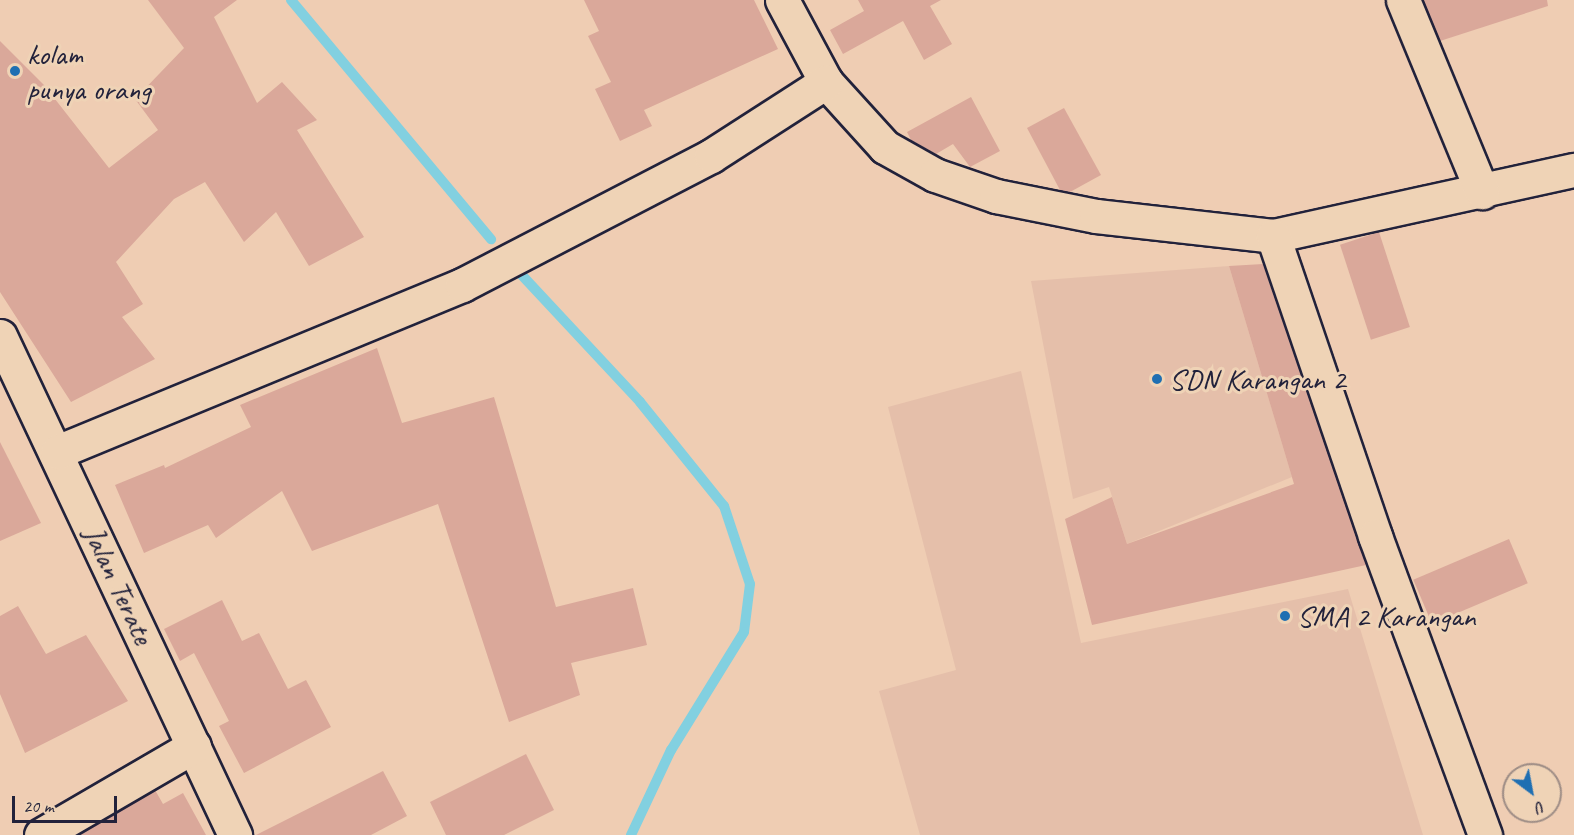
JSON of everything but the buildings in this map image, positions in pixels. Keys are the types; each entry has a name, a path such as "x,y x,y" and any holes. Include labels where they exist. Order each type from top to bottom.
{"street":[{"path":"782,0 826,82 885,147 935,175 996,196 1096,216 1273,236 1574,170"},
{"path":"1403,0 1482,192"},
{"path":"57,452 462,285 711,156 826,82"},
{"path":"1273,236 1375,536 1485,835"},
{"name":"Jalan Terate","path":"0,336 57,452 235,835"},
{"path":"41,835 194,746"}],"shaded area":[{"name":"SDN Karangan 2","path":"1229,266 1292,477 1127,544 1109,487 1073,499 1031,281"},
{"name":"SMA 2 Karangan","path":"1021,371 1081,643 1348,589 1423,835 920,835 879,691 956,670 888,407"}],"waterway":[{"path":"291,0 491,239"},
{"path":"518,271 640,402 724,506 750,584 744,632 671,750 631,835"}],"place":[{"name":"kolam punya orang","path":"15,71"},
{"name":"SDN Karangan 2","path":"1157,379"},
{"name":"SMA 2 Karangan","path":"1285,616"}]}
